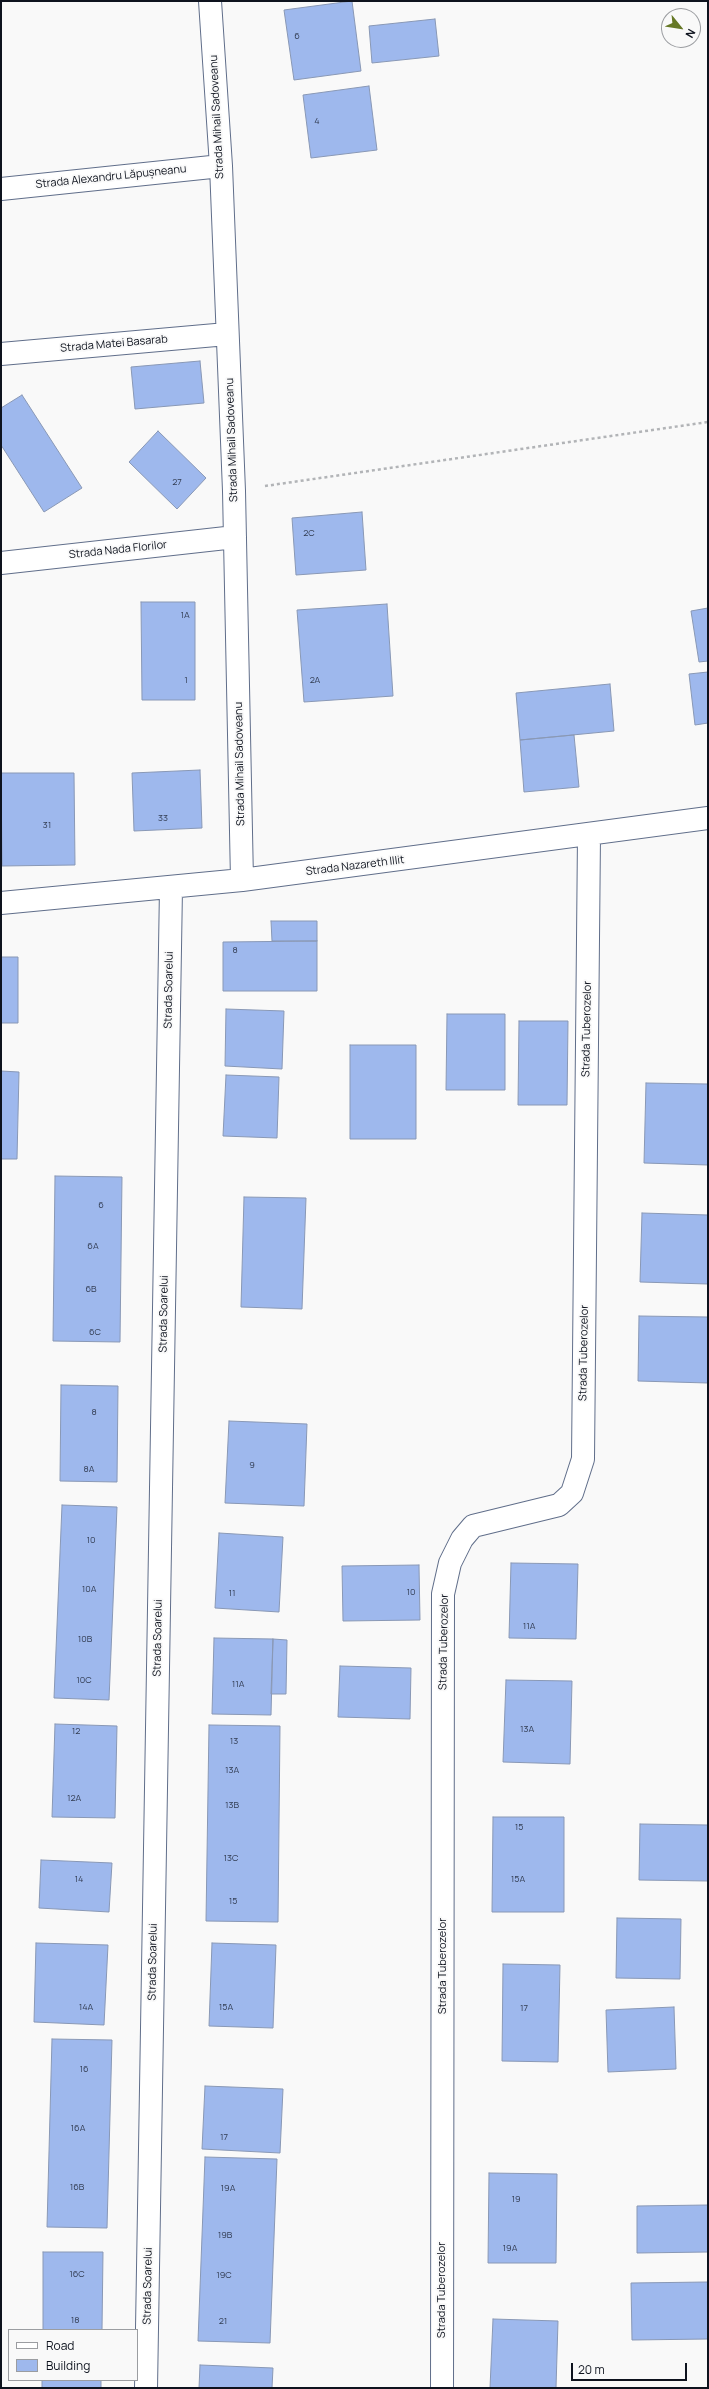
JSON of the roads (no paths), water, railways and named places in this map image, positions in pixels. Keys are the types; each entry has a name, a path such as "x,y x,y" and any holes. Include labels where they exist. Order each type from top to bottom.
{"street":[{"name":"Strada Mihail Sadoveanu","path":"210,1 221,166 234,491 242,880"},
{"name":"Strada Alexandru Lăpușneanu","path":"1,189 221,166"},
{"name":"Strada Matei Basarab","path":"1,354 227,334"},
{"name":"Strada Nada Florilor","path":"1,563 235,537"},
{"name":"Strada Nazareth Illit","path":"1,903 242,880 708,818"},
{"name":"Strada Tuberozelor","path":"442,2388 443,1594 450,1563 462,1539 473,1526 559,1505 572,1493 582,1459 589,835"},
{"name":"Strada Soarelui","path":"146,2388 170,888"}]}
